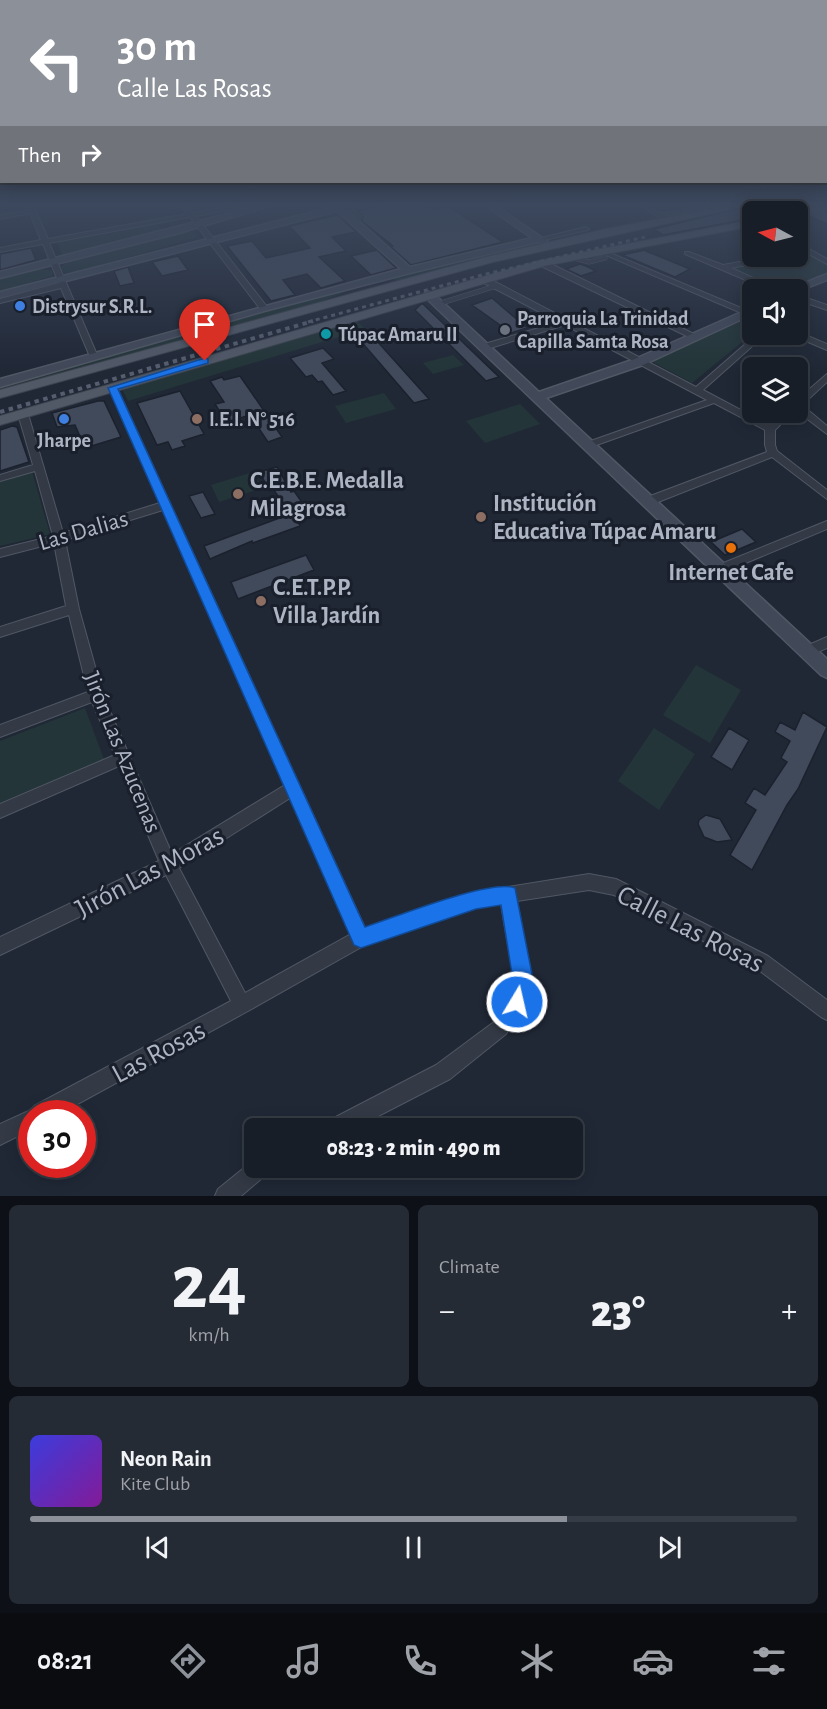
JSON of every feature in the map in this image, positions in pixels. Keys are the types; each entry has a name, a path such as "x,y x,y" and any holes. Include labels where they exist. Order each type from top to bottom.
{"main road":[{"path":"0,394 487,261"},
{"path":"0,421 433,300 483,279 556,261"},
{"path":"186,343 208,324"},
{"path":"0,389 16,390"}],"street":[{"path":"0,276 60,261"},
{"path":"0,301 133,261"},
{"path":"226,261 264,308"},
{"path":"398,261 408,270"},
{"path":"0,383 264,308 448,261"},
{"path":"624,261 742,309"},
{"path":"704,261 748,279"},
{"path":"52,263 94,357"},
{"path":"542,263 696,337"},
{"path":"720,268 742,264"},
{"path":"808,284 827,277"},
{"path":"483,279 770,429"},
{"path":"0,295 60,282"},
{"path":"433,300 827,670"},
{"path":"808,301 827,308"},
{"path":"536,397 639,362 742,317"},
{"path":"484,347 564,323"},
{"path":"808,339 827,347"},
{"path":"697,391 749,345"},
{"path":"808,396 827,376"},
{"path":"113,388 361,938"},
{"path":"588,445 714,400"},
{"name":"Jirón Las Azucenas","path":"23,414 59,538 73,609 96,695 169,865 242,1005"},
{"path":"808,415 827,431"},
{"path":"777,423 770,429 770,445 773,453 827,495"},
{"path":"649,501 773,453"},
{"path":"0,478 38,467"},
{"name":"Las Dalias","path":"0,553 59,538 166,505"},
{"path":"720,569 827,525"},
{"path":"0,632 73,609"},
{"path":"807,652 827,642"},
{"path":"0,730 96,695"},
{"path":"0,811 123,758"},
{"name":"Jirón Las Moras","path":"0,946 169,865 293,788"},
{"name":"Calle Las Rosas","path":"242,1005 361,938 476,900 589,882 616,887 762,962 827,1011"},
{"path":"354,1118 442,1072 500,1028 517,1002 522,974 508,894"},
{"name":"Las Rosas","path":"65,1100 242,1005"},
{"path":"0,1135 18,1125"},
{"path":"225,1196 247,1178"}],"lane":[{"path":"433,300 496,286"}],"shaded area":[{"path":"116,261 77,272 65,273 60,268 67,262"},
{"path":"460,261 476,261 396,281 392,277"},
{"path":"808,261 822,261 827,264 827,273 808,280 754,279 727,269 742,267 808,267"},
{"path":"38,269 53,272 52,276 0,292 0,278"},
{"path":"353,287 353,289 311,305 0,392 0,385"},
{"path":"355,319 365,329 128,401 121,387"},
{"path":"742,321 742,342 692,383 649,360"},
{"path":"453,355 464,365 433,374 423,363"},
{"path":"384,393 396,409 346,423 335,406"},
{"path":"520,404 540,424 485,443 466,421"},
{"path":"32,471 50,534 0,546 0,482"},
{"path":"253,472 262,488 219,502 211,485"},
{"path":"696,665 741,690 710,743 663,715"},
{"path":"85,708 105,762 0,806 0,741"},
{"path":"654,728 695,754 659,810 618,781"}],"building":[{"path":"0,261 33,261 0,270"},
{"path":"181,261 188,270 162,276 152,262"},
{"path":"239,261 323,261 345,281 321,288 307,274 283,280 295,295 271,301"},
{"path":"356,261 388,261 396,268 371,275"},
{"path":"406,261 428,261 411,265"},
{"path":"636,261 670,261 690,269 675,277"},
{"path":"580,264 596,271 581,276 566,269"},
{"path":"128,267 134,283 120,286 114,271"},
{"path":"492,298 527,328 511,333 472,305"},
{"path":"421,304 499,377 486,381 415,310"},
{"path":"359,339 376,340 429,399 414,403"},
{"path":"323,348 334,359 322,363 346,391 333,395 322,381 318,382 312,375 306,377 290,358"},
{"path":"240,376 282,437 268,442 250,415 226,422 215,404 224,402 210,381 222,377 224,380"},
{"path":"180,391 204,434 182,441 185,446 172,450 168,442 157,445 137,403"},
{"path":"104,401 121,437 85,448 75,425 57,427 52,413"},
{"path":"12,426 17,427 29,462 0,471 0,430"},
{"path":"277,467 291,492 294,491 306,508 290,514 274,490 270,491 259,472"},
{"path":"203,492 215,514 201,518 189,496"},
{"path":"293,513 300,526 253,543 252,541 210,559 204,546"},
{"path":"742,529 756,542 725,555 711,542"},
{"path":"306,555 314,570 238,599 231,582"},
{"path":"803,712 827,727 798,789 752,870 730,855 756,810 745,803 754,788 765,795 787,762 781,758 790,741 775,732 780,722 795,730"},
{"path":"729,728 749,740 732,770 711,757"},
{"path":"706,815 720,819 732,840 717,842 704,837 698,824 699,820"}],"railway":[{"path":"308,322 543,261"},
{"path":"0,412 313,321"}],"place":[{"name":"Distrysur S.R.L.","path":"20,306"},
{"name":"Parroquia La Trinidad Capilla Samta Rosa","path":"505,330"},
{"name":"Túpac Amaru II","path":"326,334"},
{"name":"Jharpe","path":"64,419"},
{"name":"I.E.I. N° 516","path":"197,419"},
{"name":"C.E.B.E. Medalla Milagrosa","path":"238,494"},
{"name":"Institución Educativa Túpac Amaru","path":"481,517"},
{"name":"Internet Cafe","path":"731,548"},
{"name":"C.E.T.P.P. Villa Jardín","path":"261,601"}],"route":[{"path":"205,361 113,388 361,938 476,900 508,894 522,974 517,1002"}]}
